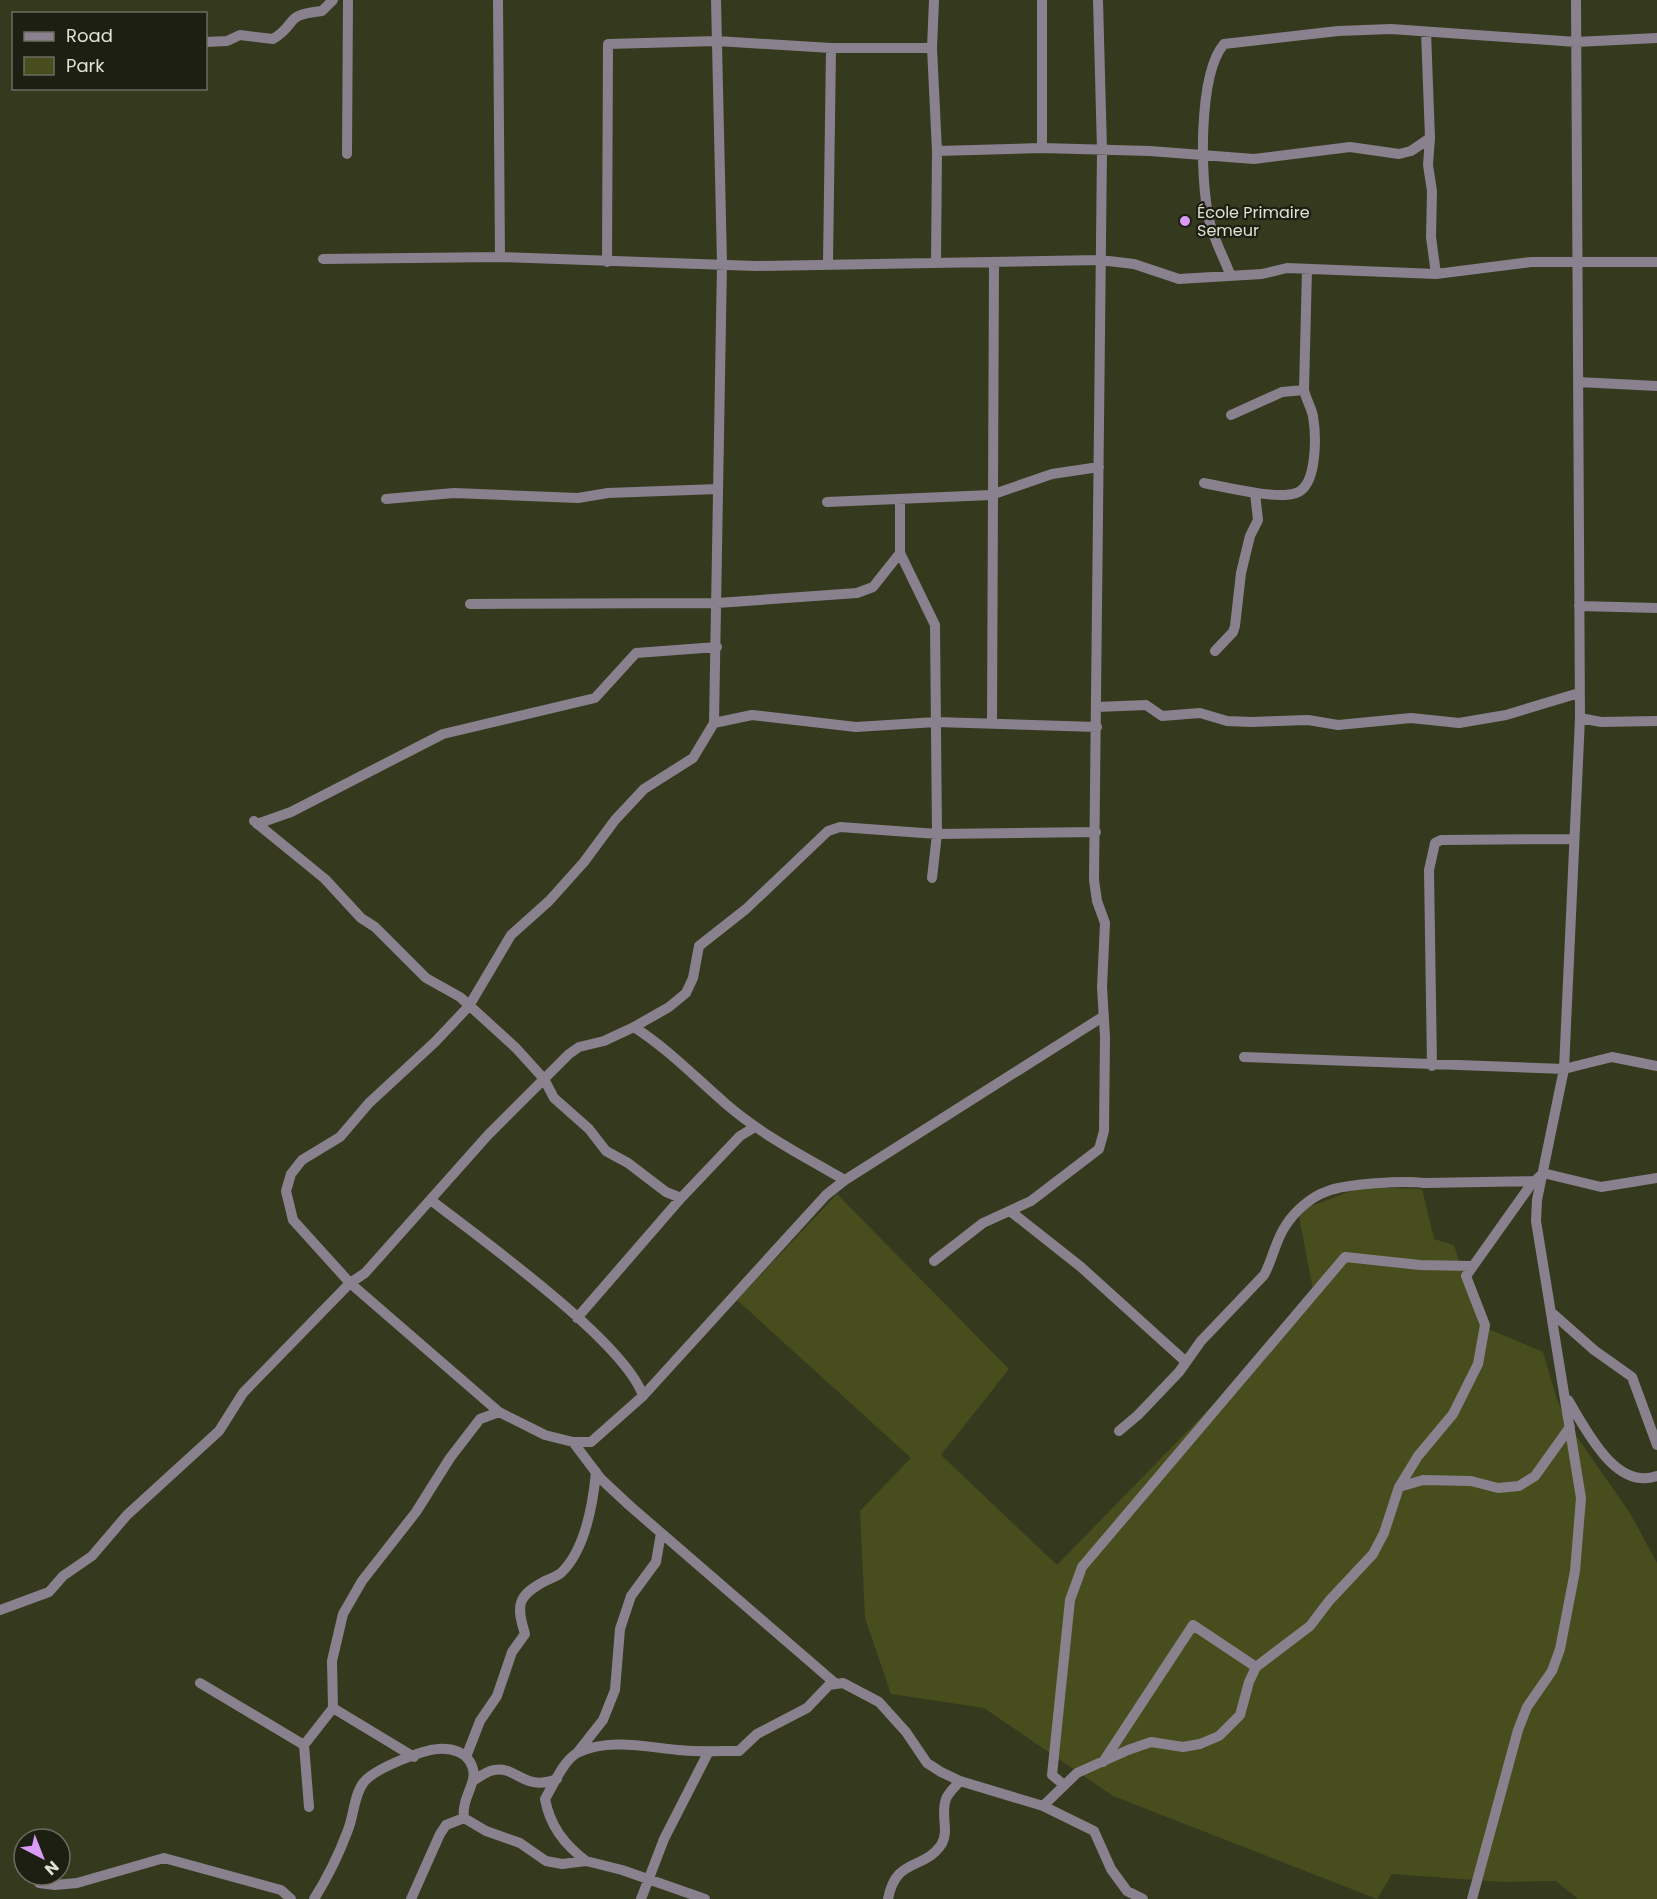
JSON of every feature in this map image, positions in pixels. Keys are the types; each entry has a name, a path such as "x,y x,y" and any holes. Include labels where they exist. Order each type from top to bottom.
{"street":[{"path":"207,42 227,41 240,35 273,39 283,33 287,23 294,17 322,11 333,0"},
{"path":"347,154 348,0"},
{"path":"498,0 500,257"},
{"path":"716,0 722,263 714,723 693,758 644,789 615,820 584,862 549,901 510,935 469,1006 435,1042 369,1103 340,1137 302,1160 291,1174 286,1191 293,1220 350,1283 499,1412 546,1435 573,1442 591,1442 643,1396 793,1228 845,1180 1104,1016"},
{"path":"934,0 932,48 937,151 936,263"},
{"path":"1042,0 1042,148"},
{"path":"933,1261 983,1223 1010,1211 1067,1176 1099,1149 1104,1131 1102,987 1106,923 1097,901 1094,880 1102,150 1098,0"},
{"path":"1472,1899 1518,1730 1527,1707 1552,1671 1560,1649 1575,1571 1581,1498 1567,1397 1536,1221 1539,1177 1564,1069 1570,985 1573,839 1580,718 1576,0"},
{"path":"1230,274 1209,218 1203,157 1205,97 1213,64 1224,44 1338,31 1391,29 1576,42 1657,38"},
{"path":"1426,32 1430,138 1428,165 1432,191 1431,237 1436,274"},
{"path":"607,262 608,44 717,42 831,48 932,48"},
{"path":"828,263 831,48"},
{"path":"937,151 1042,148 1254,159 1350,147 1399,154 1411,151 1430,138"},
{"path":"323,259 500,257 607,262 722,263 756,267 828,263 1100,261 1134,264 1179,279 1203,279 1230,274 1262,274 1287,268 1436,274 1531,262 1657,262"},
{"path":"992,724 994,263"},
{"path":"1204,483 1255,493 1295,494 1307,482 1314,460 1315,440 1313,415 1304,390 1307,269"},
{"path":"1578,382 1657,386"},
{"path":"1231,415 1282,392 1304,390"},
{"path":"827,502 900,501 992,495 1052,474 1100,467"},
{"path":"386,499 454,493 578,498 608,493 718,489"},
{"path":"1215,651 1233,632 1235,626 1241,573 1250,536 1258,520 1255,493"},
{"path":"900,501 900,553 935,625 937,834 932,878"},
{"path":"470,604 717,603 857,593 873,587 900,553"},
{"path":"1579,606 1657,608"},
{"path":"681,1198 666,1192 628,1163 606,1152 589,1129 554,1098 544,1079 469,1006 426,978 375,927 361,918 325,879 255,823 291,812 442,734 594,698 636,653 717,647"},
{"path":"1097,707 1146,705 1162,716 1200,713 1227,721 1308,720 1338,725 1411,718 1459,723 1506,715 1579,693"},
{"path":"714,723 753,715 856,727 936,722 1096,727"},
{"path":"1580,718 1601,722 1657,721"},
{"path":"0,1610 49,1592 63,1576 92,1556 128,1515 219,1431 243,1393 350,1283 365,1273 413,1218 432,1201 488,1135 544,1079 579,1047 604,1041 634,1027 669,1007 686,993 693,978 699,946 746,909 828,831 840,828 937,834 1096,832"},
{"path":"1432,1066 1429,870 1435,843 1441,840 1573,839"},
{"path":"634,1027 663,1046 726,1104 755,1127 845,1180"},
{"path":"1244,1057 1432,1066 1564,1069 1612,1058 1653,1066 1657,1057"},
{"path":"577,1318 681,1198 740,1136 755,1127"},
{"path":"1043,1806 1077,1773 1151,1742 1183,1747 1200,1744 1219,1736 1240,1715 1249,1682 1256,1667 1310,1626 1329,1601 1373,1554 1384,1533 1399,1487 1418,1456 1453,1414 1478,1364 1485,1325 1466,1276 1539,1177"},
{"path":"1119,1431 1138,1415 1186,1362 1201,1341 1264,1275 1270,1264 1276,1241 1287,1222 1309,1201 1329,1190 1406,1180 1424,1183 1539,1177 1601,1187 1657,1178"},
{"path":"432,1201 577,1318 629,1371 638,1382 643,1396"},
{"path":"1010,1211 1081,1267 1186,1362"},
{"path":"1064,1785 1052,1775 1070,1600 1082,1567 1345,1257 1420,1265 1472,1266"},
{"path":"1551,1312 1594,1350 1632,1377 1657,1445"},
{"path":"1567,1397 1600,1449 1619,1469 1634,1477 1648,1479 1657,1476"},
{"path":"309,1806 304,1745 333,1708 332,1661 343,1614 362,1581 416,1512 462,1442 480,1419 499,1412"},
{"path":"1399,1487 1423,1480 1471,1481 1498,1488 1519,1486 1535,1476 1570,1427"},
{"path":"573,1442 596,1472 661,1533 836,1684"},
{"path":"466,1757 480,1721 497,1696 512,1652 525,1634 518,1612 522,1598 530,1589 561,1573 574,1553 585,1532 593,1504 596,1472"},
{"path":"586,1861 575,1852 549,1821 545,1799 569,1760 603,1720 615,1690 620,1629 631,1596 656,1562 661,1533"},
{"path":"1103,1762 1193,1625 1256,1667"},
{"path":"200,1683 304,1745"},
{"path":"577,1753 614,1745 635,1744 679,1750 739,1751 757,1734 807,1708 829,1685 843,1683 879,1702 906,1732 927,1763 960,1781 1043,1806 1094,1831 1116,1876 1127,1891 1143,1899"},
{"path":"333,1708 414,1756"},
{"path":"314,1899 336,1861 364,1781 381,1769 429,1750 447,1748 466,1757 474,1774 465,1797 464,1818"},
{"path":"641,1899 664,1839 710,1750"},
{"path":"472,1781 492,1770 503,1770 522,1780 543,1785 557,1779"},
{"path":"888,1899 895,1877 937,1850 943,1842 946,1828 944,1807 946,1797 960,1781"},
{"path":"464,1818 486,1832 520,1843 546,1861 561,1864 586,1861 705,1899"},
{"path":"411,1899 440,1834 446,1825 464,1818"},
{"path":"72,1883 128,1870 164,1858 281,1890 291,1899"}],"green space":[{"path":"1362,1187 1422,1189 1434,1239 1454,1245 1479,1325 1543,1352 1557,1400 1570,1427 1630,1513 1657,1563 1657,1899 1578,1899 1556,1881 1503,1882 1392,1874 1377,1899 1113,1796 984,1708 891,1694 865,1618 860,1511 911,1458 737,1300 837,1194 1009,1369 941,1455 1057,1565 1315,1300 1298,1211"}],"place":[{"name":"École Primaire Semeur","path":"1185,221"}]}
